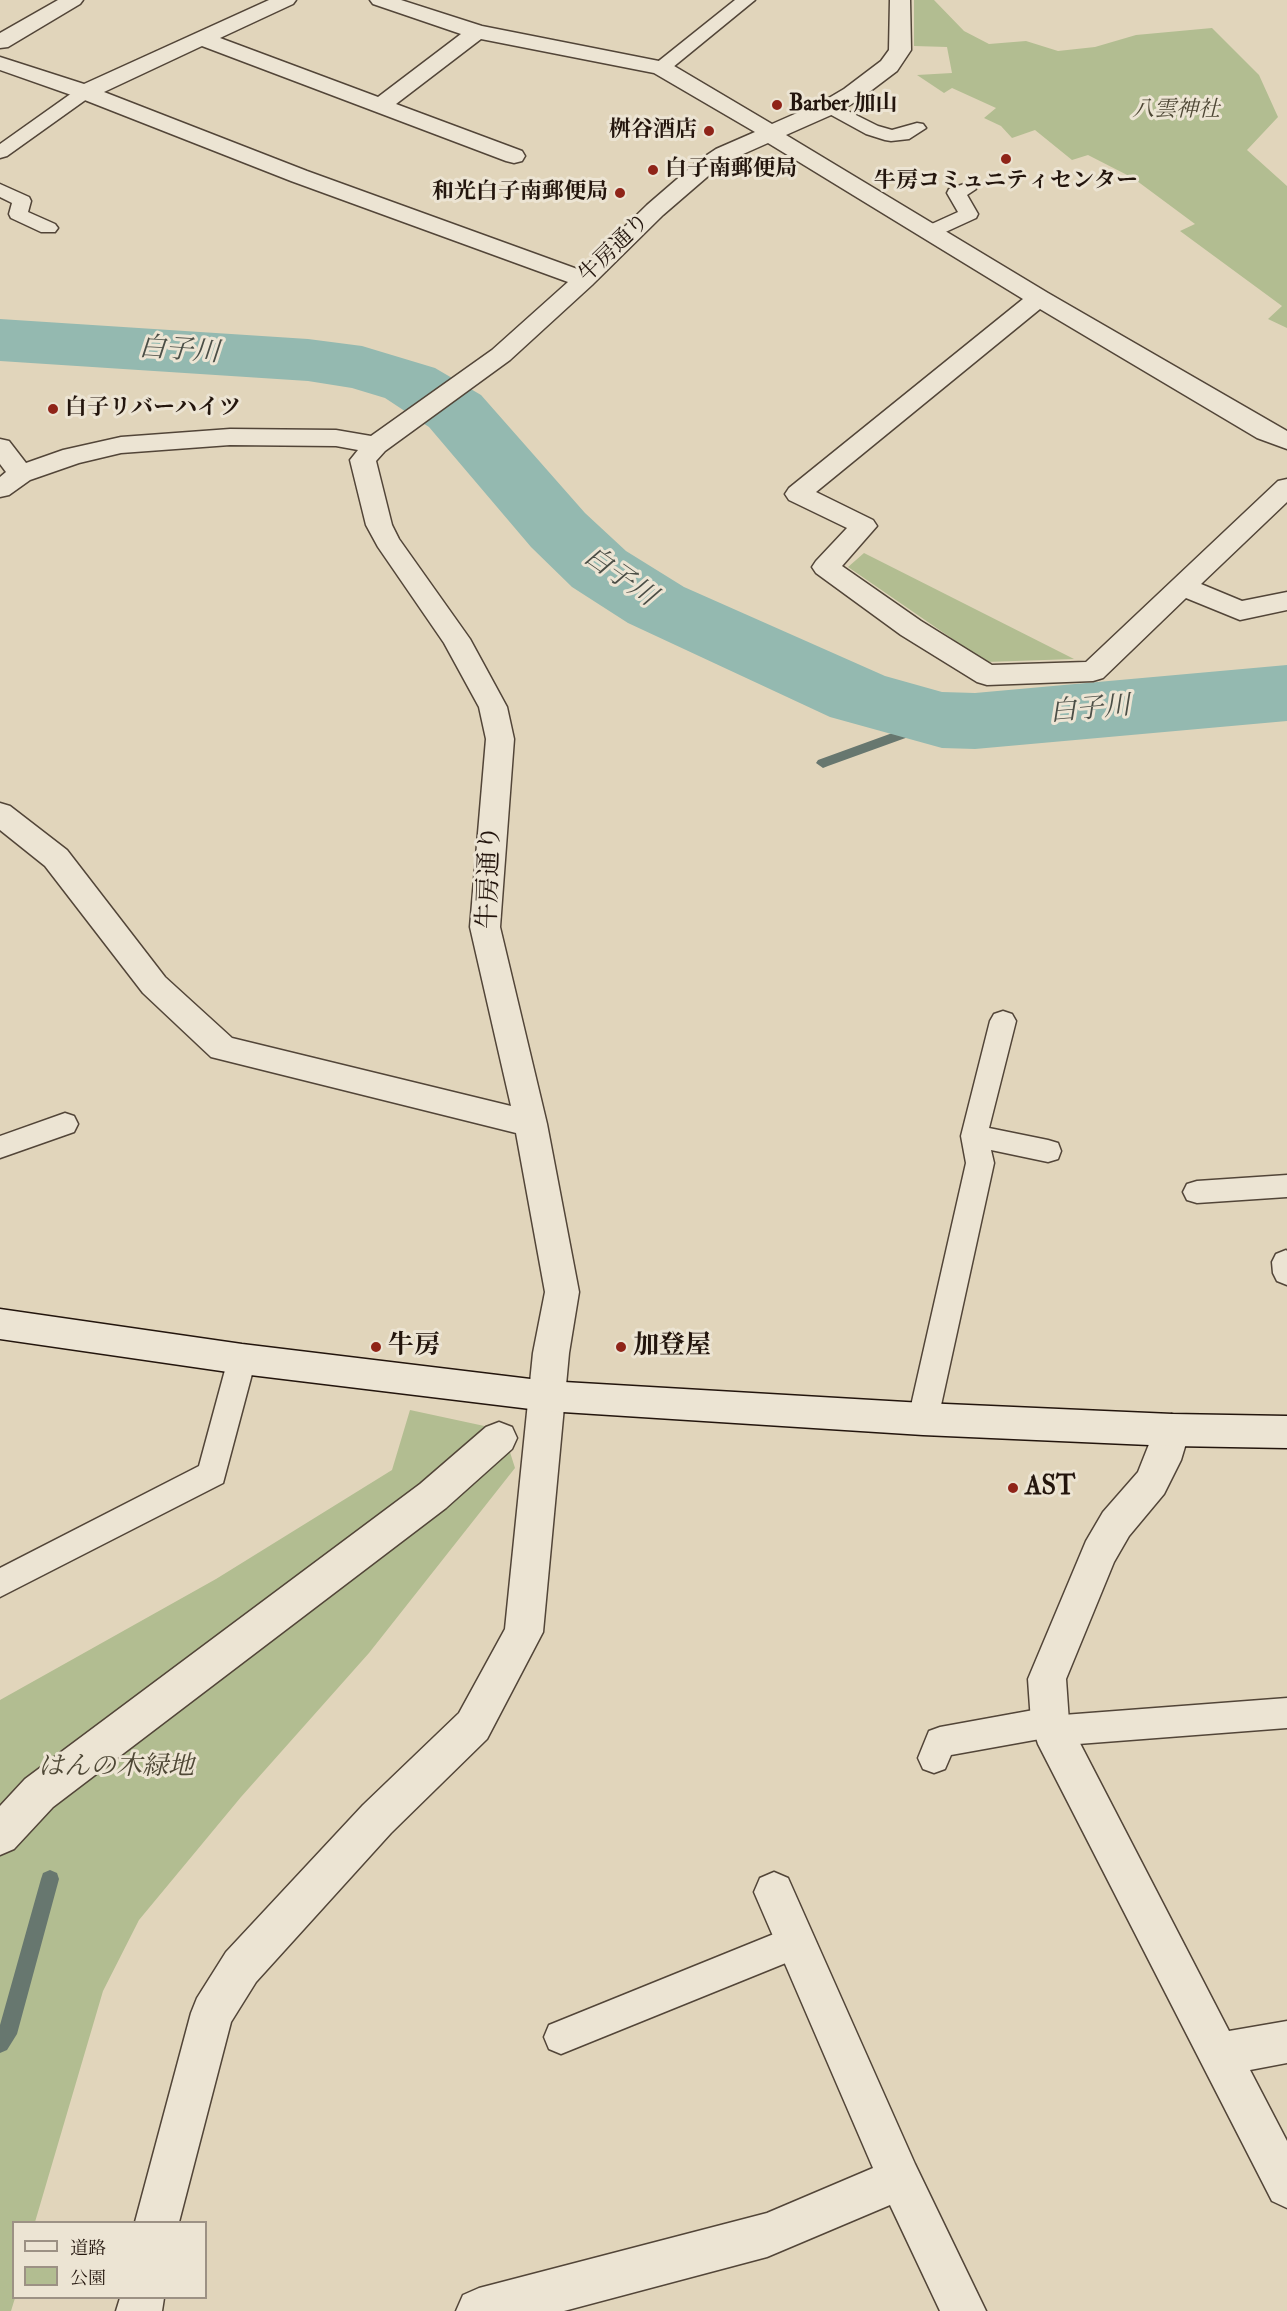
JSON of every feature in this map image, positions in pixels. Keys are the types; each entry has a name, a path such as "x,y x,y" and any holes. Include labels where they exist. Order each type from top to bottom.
{"street":[{"path":"0,42 74,0"},
{"path":"85,92 286,0"},
{"path":"382,0 477,32 661,68 760,125 768,133 1039,298 1266,432 1287,441"},
{"name":"牛房通り","path":"158,2221 212,2013 241,1967 377,1819 473,1726 524,1632 551,1353 562,1293 531,1124 485,927 500,739 493,707 456,639 387,541 379,525 363,460 376,445 501,355 584,280 655,210 706,166 724,154 768,133 830,107 890,66 900,50 900,0"},
{"path":"380,106 477,32"},
{"path":"200,38 513,156"},
{"path":"0,63 85,92 299,176 584,280"},
{"path":"1039,298 798,494 864,526 825,567 911,628 987,675 1092,671 1287,487"},
{"path":"0,447 10,482 72,456 121,445 231,437 336,438 376,445"},
{"path":"1181,586 1240,611 1287,601"},
{"path":"0,814 56,858 154,985 222,1048 531,1124"},
{"path":"0,1324 242,1359 547,1396 923,1419 1172,1430 1287,1432"},
{"path":"1172,1430 1163,1460 1151,1483 1116,1524 1098,1553 1047,1678 1051,1727 1287,2186"},
{"path":"0,1835 39,1793 433,1496 499,1438"},
{"path":"774,1892 900,2179 963,2311"},
{"path":"1218,2054 1287,2042"},
{"path":"479,2311 767,2235 900,2179"}],"lane":[{"path":"661,68 746,0"},
{"path":"0,152 85,92"},
{"path":"830,107 872,130 891,136 903,135 918,128"},
{"path":"932,231 969,214 956,193 967,189"},
{"path":"0,190 22,201 18,214 48,228"},
{"path":"923,1419 980,1163 974,1136 1002,1021"},
{"path":"0,1148 65,1124"},
{"path":"974,1136 1048,1151"},
{"path":"1197,1192 1287,1186"},
{"path":"0,1583 212,1474 242,1359"},
{"path":"934,1758 940,1742 1051,1727 1287,1713"},
{"path":"561,2037 796,1942"}],"green space":[{"name":"八雲神社","path":"914,0 934,0 964,31 989,44 1026,41 1058,51 1095,47 1136,35 1212,28 1259,75 1278,117 1247,150 1287,186 1287,328 1268,319 1282,306 1180,231 1195,224 1133,178 1088,155 1072,160 1035,130 1012,138 1001,126 984,118 996,108 952,88 944,93 917,75 952,73 947,47 914,46"},
{"path":"864,553 1074,659 986,662 848,567"},
{"name":"はんの木緑地","path":"410,1410 503,1430 515,1468 369,1653 241,1797 139,1920 103,1991 35,2221 12,2221 12,2299 15,2299 11,2311 0,2311 0,1700 216,1579 392,1470"}],"waterway":[{"name":"白子川","path":"0,340 308,360 362,368 410,383 455,411 558,530 599,569 656,605 859,697 942,720 975,721 1287,693"},
{"path":"823,763 942,720"},
{"path":"0,2043 7,2034 50,1879"}],"place":[{"name":"Barber 加山","path":"777,105"},
{"name":"桝谷酒店","path":"709,131"},
{"name":"牛房コミュニティセンター","path":"1006,159"},
{"name":"白子南郵便局","path":"653,170"},
{"name":"和光白子南郵便局","path":"620,193"},
{"name":"白子リバーハイツ","path":"53,409"},
{"name":"牛房","path":"376,1347"},
{"name":"加登屋","path":"621,1347"},
{"name":"AST","path":"1013,1488"}]}
